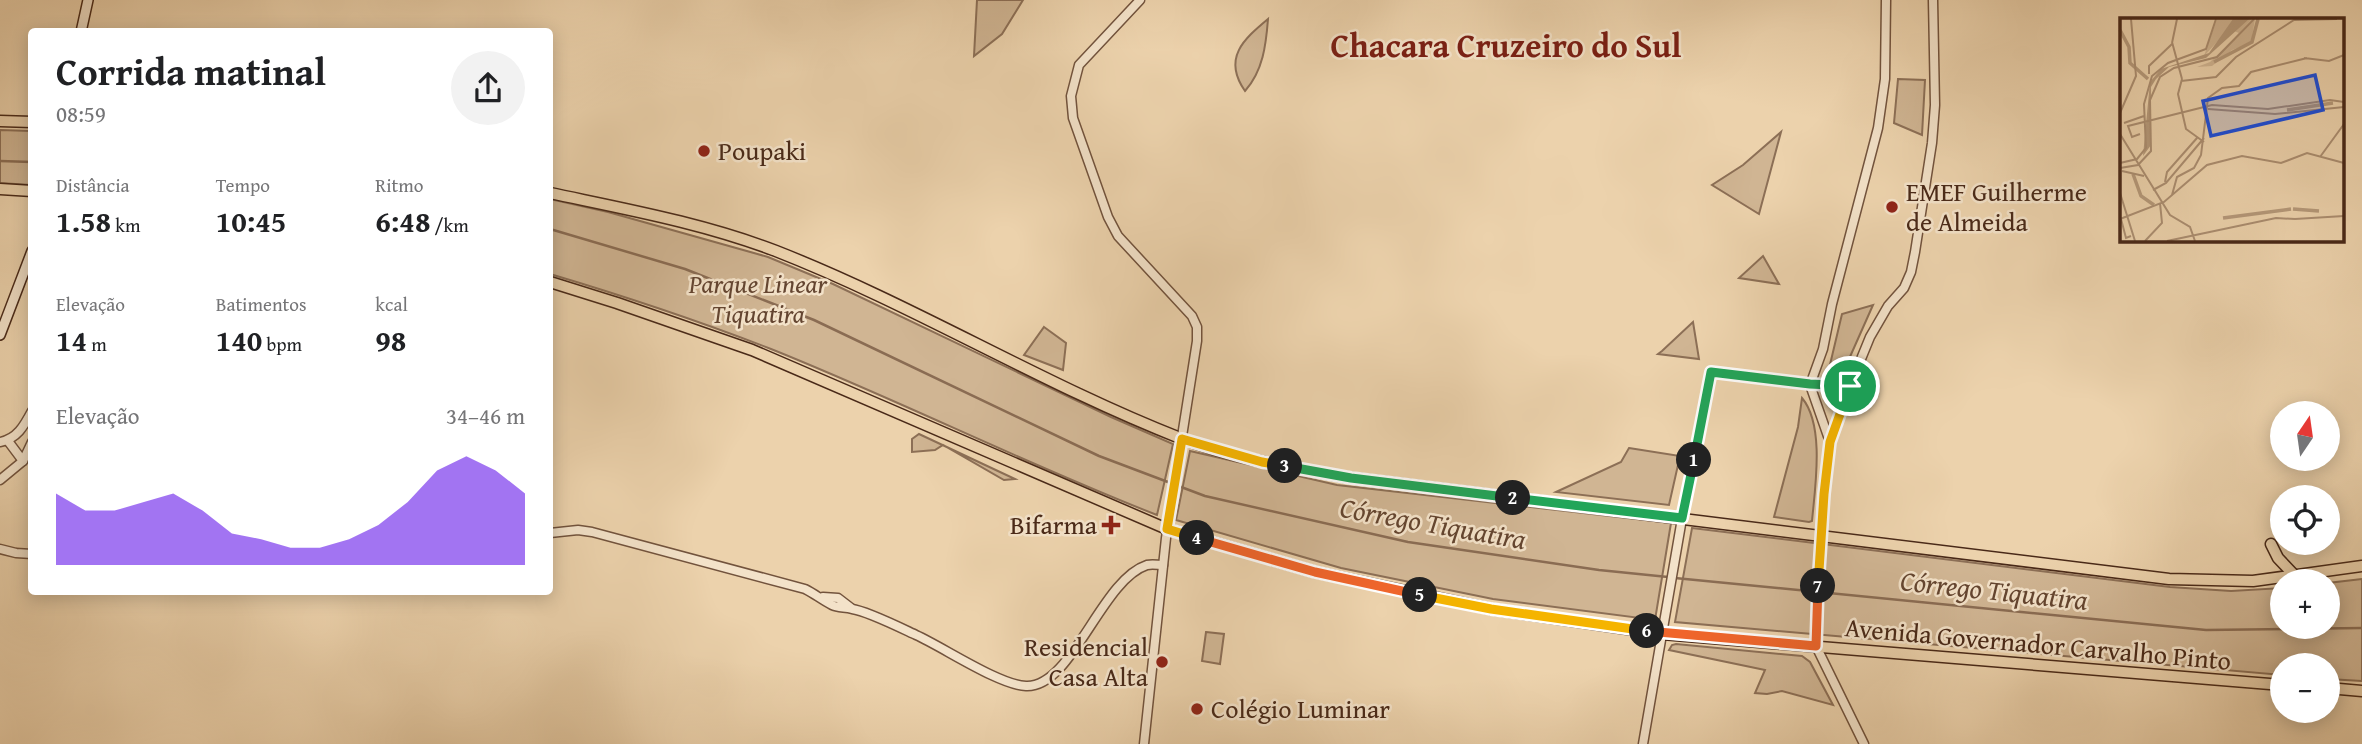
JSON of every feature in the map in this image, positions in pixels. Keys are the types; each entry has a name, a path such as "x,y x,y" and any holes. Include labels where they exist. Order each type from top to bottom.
{"main road":[{"path":"82,28 88,0"},
{"path":"0,121 28,122"},
{"path":"0,190 28,191"},
{"path":"553,194 714,232 776,251 1182,439 1262,462 1351,478 1821,535 2008,561 2169,579 2230,582 2270,578"},
{"path":"0,335 28,262"},
{"name":"Avenida Governador Carvalho Pinto","path":"553,283 752,350 1167,529 1315,572 1491,609 1662,634 2270,684"},
{"path":"2276,555 2288,569"},
{"path":"2340,569 2362,566"},
{"path":"2340,689 2362,691"}],"street":[{"path":"1140,0 1079,65 1071,96 1073,118 1108,217 1118,236 1192,316 1196,327 1197,341 1167,529 1144,744"},
{"path":"1830,442 1810,384 1823,349 1832,304 1878,128 1885,79 1886,0"},
{"path":"1864,744 1816,646 1821,535 1830,442 1877,322 1903,288 1916,252 1933,143 1933,0"},
{"path":"1643,744 1682,518 1711,372 1850,386"},
{"path":"23,461 4,441 22,429 28,418"},
{"path":"0,480 23,461 28,450"},
{"path":"553,533 578,530 592,532 776,580 917,635 982,669 1021,685 1037,685 1053,674 1082,642 1098,612 1136,571 1147,565 1163,565"},
{"path":"0,548 28,554"}],"green space":[{"path":"977,0 1023,0 1002,34 974,56"},
{"path":"1268,19 1260,66 1245,91 1238,79 1236,59 1244,42"},
{"path":"1898,79 1925,80 1922,135 1894,123"},
{"path":"0,130 28,131 28,185 0,183"},
{"path":"1781,132 1759,214 1712,185 1743,165"},
{"name":"Parque Linear Tiquatira","path":"553,200 608,212 768,257 833,284 1173,444 1157,515 771,349 553,275"},
{"path":"1763,256 1779,284 1739,278"},
{"path":"1873,305 1841,377 1831,378 1828,373 1842,314"},
{"path":"1693,322 1699,359 1658,354 1662,351"},
{"path":"1044,327 1066,343 1063,370 1024,355"},
{"path":"1802,398 1814,424 1817,457 1812,521 1809,522 1774,517 1798,427"},
{"path":"919,434 943,445 935,450 912,452 912,439"},
{"path":"945,446 1015,479 1004,480"},
{"path":"1629,448 1680,456 1669,505 1556,492 1621,462"},
{"path":"1190,451 1337,485 1671,523 1655,620 1493,599 1341,568 1176,520"},
{"path":"1692,528 2170,587 2231,591 2270,589 2270,639 2340,639 2340,582 2362,579 2362,681 2340,680 2340,653 2270,653 2270,674 1675,622"},
{"path":"1206,632 1224,634 1220,664 1202,661"},
{"path":"1676,644 1802,656 1810,662 1833,705 1782,691 1755,693 1765,670 1669,650"}],"waterway":[{"name":"Córrego Tiquatira","path":"0,161 28,162"},
{"name":"Córrego Tiquatira","path":"553,230 685,269 814,320 1099,456 1205,496 1408,542 1599,570 1668,577"},
{"name":"Córrego Tiquatira","path":"1675,578 2206,630 2362,628"}],"place":[{"name":"Poupaki","path":"704,151"},
{"name":"EMEF Guilherme de Almeida","path":"1892,207"},
{"name":"Bifarma","path":"1111,525"},
{"name":"Residencial Casa Alta","path":"1162,662"},
{"name":"Colégio Luminar","path":"1197,709"}],"district":[{"name":"Chacara Cruzeiro do Sul","path":"1506,45"}],"route":[{"path":"1711,372 1850,386 1830,442 1822,522 1816,646 1662,634 1491,609 1315,572 1167,529 1182,439 1262,462 1351,478 1682,518 1711,372"}]}
